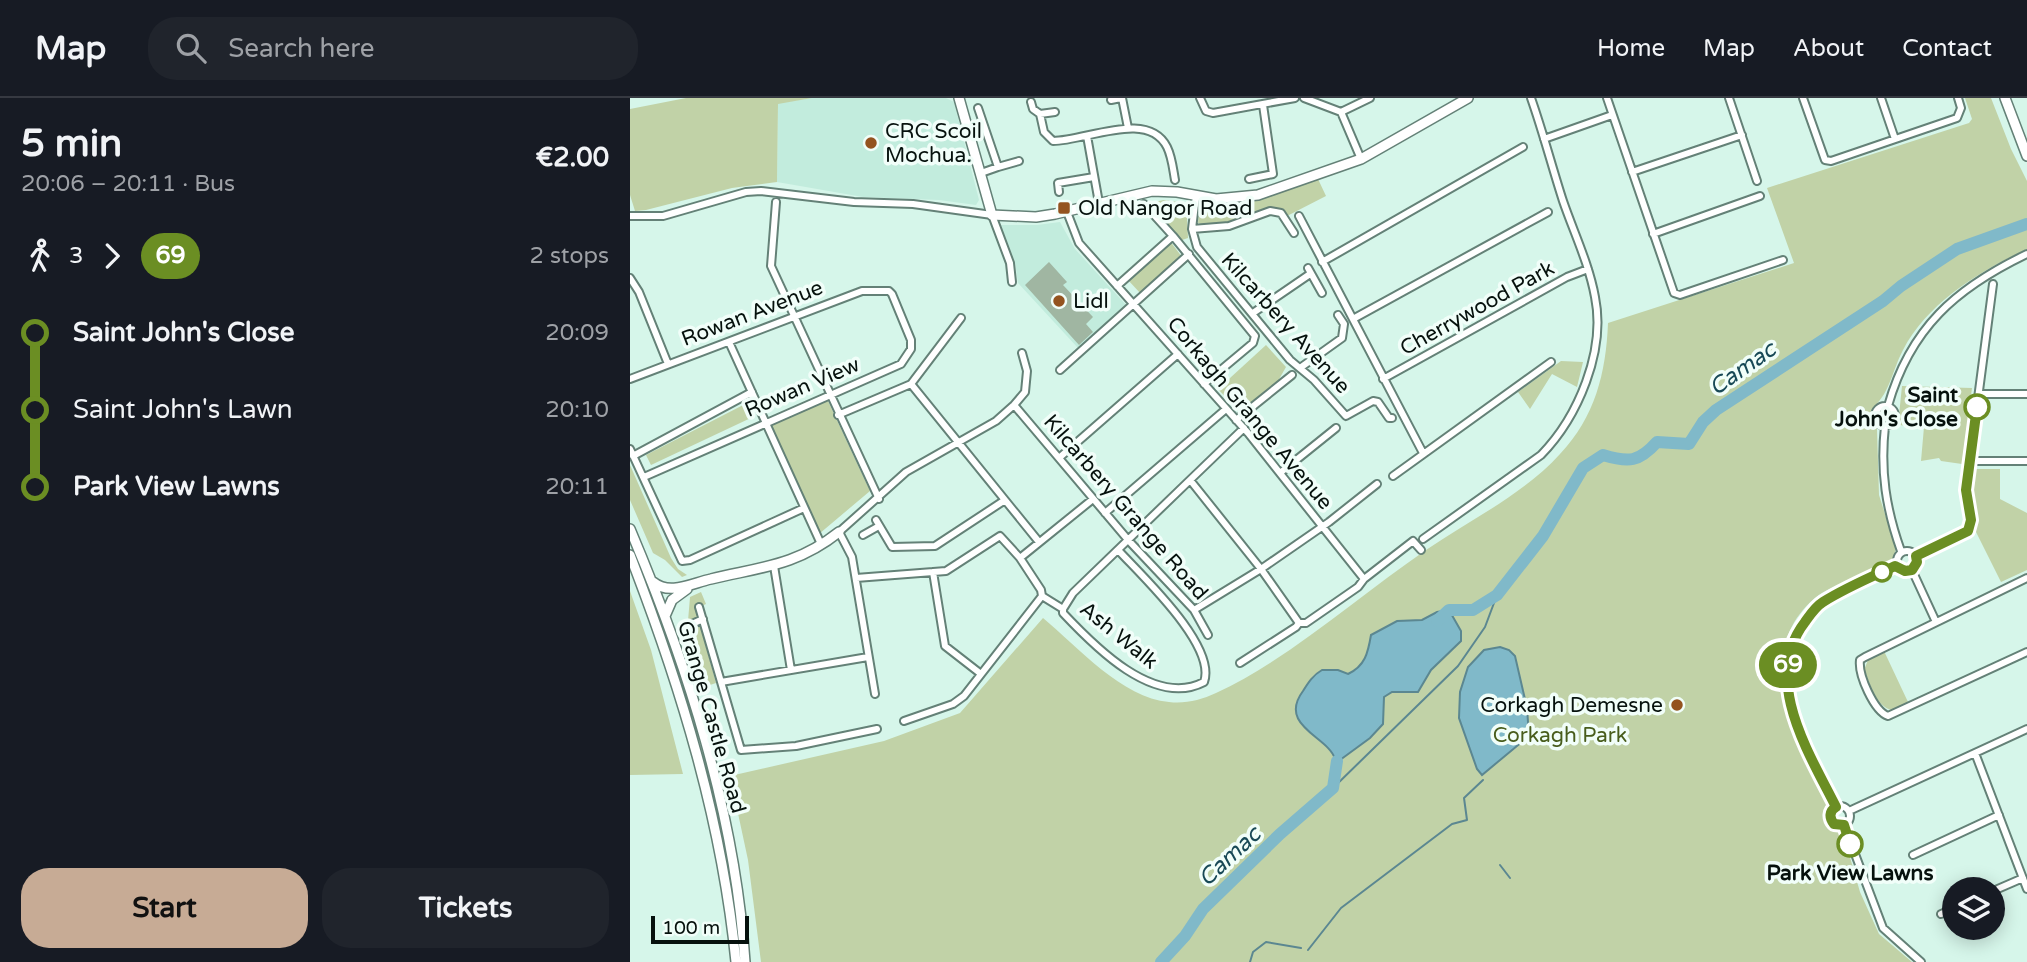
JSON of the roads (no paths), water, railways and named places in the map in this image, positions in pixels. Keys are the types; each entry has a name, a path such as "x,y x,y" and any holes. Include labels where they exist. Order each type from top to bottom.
{"main road":[{"path":"959,98 992,215 1036,217 1152,191 1216,199 1258,195 1361,159 1468,98"},
{"path":"2005,98 2027,156"},
{"name":"Grange Castle Road","path":"630,529 665,616 710,757 743,925 745,962"},
{"path":"652,581 660,587 670,589 774,566 821,544 839,532"},
{"name":"Grange Castle Road","path":"630,555 693,735 716,828 731,912 736,962"},
{"path":"665,616 669,603 697,583"}],"street":[{"path":"1111,100 1121,98 1128,128"},
{"path":"1200,98 1206,111 1213,113 1295,98"},
{"path":"1304,98 1341,112 1361,159"},
{"path":"1341,112 1370,98"},
{"path":"1423,538 1541,455 1567,425 1583,389 1595,341 1596,300 1588,269 1531,98"},
{"path":"1606,98 1674,293 1680,295 1783,260"},
{"path":"1728,98 1757,181"},
{"path":"1803,98 1825,160 1831,161 1956,118 1961,108 1958,98"},
{"path":"1881,98 1895,139"},
{"path":"1031,102 1033,109 1040,114 1044,132 1053,141 1128,128 1151,131 1167,146 1175,180"},
{"path":"1249,179 1273,174 1263,105"},
{"path":"978,108 998,167"},
{"path":"1040,114 1055,111"},
{"path":"1544,139 1612,115"},
{"path":"1632,172 1742,135"},
{"path":"1087,136 1099,203"},
{"path":"1322,262 1523,147"},
{"path":"981,173 1019,161"},
{"path":"1059,192 1058,183 1094,177"},
{"path":"630,216 663,216 737,194 761,191 854,202 913,204 992,215 1010,263 1012,282"},
{"path":"1196,195 1192,229 1229,226 1270,211 1280,213 1294,233"},
{"path":"1653,234 1760,196"},
{"path":"776,202 771,266 879,499"},
{"path":"1144,204 1189,254 1256,338 1204,384"},
{"name":"Corkagh Grange Avenue","path":"1067,212 1076,239 1244,428 1364,579"},
{"path":"1353,319 1548,212"},
{"name":"Cherrywood Park","path":"1299,216 1423,453"},
{"name":"Kilcarbery Avenue","path":"1192,229 1196,247 1290,360 1346,416 1373,401 1378,402 1389,418 1392,418"},
{"path":"1117,286 1173,236"},
{"path":"1060,370 1189,254"},
{"path":"1888,406 1895,380 1926,327 1970,285 2027,254"},
{"name":"Cherrywood Park","path":"1383,379 1567,277 1588,269"},
{"path":"1253,313 1309,271 1322,293"},
{"path":"630,278 639,292 668,364"},
{"path":"1916,556 1968,531 1971,527 1966,498 1993,284"},
{"name":"Rowan Avenue","path":"630,379 853,292 888,291"},
{"name":"Rowan View","path":"644,477 901,364 911,349 911,340 888,291"},
{"path":"1300,368 1342,338 1344,324 1338,315"},
{"path":"838,415 911,384 961,318"},
{"path":"729,342 821,544"},
{"path":"875,694 852,557 839,532 879,499 906,472 996,421 1014,405 1025,392 1027,370 1022,353"},
{"path":"1059,458 1178,354"},
{"path":"1393,476 1551,362"},
{"path":"1236,420 1292,374"},
{"path":"911,384 1039,542"},
{"path":"752,391 632,453 682,561 690,560 804,508"},
{"path":"1979,394 2027,394"},
{"name":"Kilcarbery Grange Road","path":"1014,405 1129,541 1194,610 1208,635"},
{"path":"1881,406 1888,406 1895,415 1891,424 1885,426 1878,423 1875,414 1881,406"},
{"path":"1105,513 1226,409"},
{"path":"1885,426 1881,454 1883,486 1889,516 1901,551"},
{"path":"856,578 948,570 1000,537 1020,558 1038,584 1042,596 1063,609 1073,593 1244,428"},
{"path":"1280,473 1336,428"},
{"path":"1970,461 2027,461"},
{"path":"1190,480 1261,569 1299,623"},
{"path":"1194,610 1261,569 1377,484"},
{"path":"1020,558 1093,499"},
{"path":"863,535 877,523 889,545 895,548 934,546 1005,500"},
{"path":"1240,663 1299,623 1306,623 1358,587 1364,579 1413,541 1421,550"},
{"name":"Ash Walk","path":"1063,609 1063,613 1083,634 1140,680 1168,688 1204,682 1204,663 1198,646 1177,615 1119,551"},
{"path":"1901,551 1911,551 1916,556 1917,562 1912,570 1905,571 1897,565 1896,559 1901,551"},
{"path":"1836,807 1812,759 1791,704 1787,682 1791,648 1801,626 1822,603 1897,565"},
{"path":"774,566 791,670"},
{"path":"1912,570 1936,622"},
{"path":"933,572 945,646 981,674"},
{"path":"2027,578 1860,660 1859,669 1884,715 1900,712 2027,652"},
{"path":"904,721 914,722 959,701 1042,596"},
{"path":"699,607 739,747 744,752 814,743 877,729"},
{"path":"692,624 704,619"},
{"path":"721,682 868,657"},
{"path":"1849,811 2027,729"},
{"path":"863,732 866,743"},
{"path":"1975,753 2027,889"},
{"path":"1842,806 1849,811 1849,821 1844,825 1834,824 1830,818 1831,811 1836,807 1842,806"},
{"path":"1913,855 1998,815"},
{"path":"1844,825 1882,928 1921,962"},
{"path":"2005,886 2023,878"}],"water":[{"path":"1449,610 1461,631 1461,641 1431,670 1418,692 1392,692 1384,697 1383,724 1370,738 1340,760 1337,774 1333,776 1336,761 1331,751 1307,730 1296,713 1297,703 1307,685 1322,670 1338,670 1348,674 1354,671 1365,658 1371,635 1397,621 1422,620 1437,612"},
{"path":"1500,647 1515,656 1527,708 1529,736 1482,775 1477,769 1459,718 1460,692 1468,667 1484,650"}],"waterway":[{"name":"Camac","path":"1437,621 1449,610 1473,610 1497,595 1543,536 1583,468 1603,455 1627,460 1639,457 1657,442 1689,444 1703,422 1716,410 1883,301 1957,249 2027,224"},
{"name":"Camac","path":"1333,788 1458,666 1485,627 1497,595"},
{"name":"Camac","path":"1161,962 1185,936 1203,909 1280,834 1333,788 1337,761"},
{"path":"1308,950 1341,908 1452,824 1467,820 1464,798 1483,780"},
{"path":"1500,865 1510,878"},
{"path":"1250,962 1253,952 1266,942 1301,948"}],"place":[{"name":"CRC Scoil Mochua.","path":"871,143"},
{"name":"Old Nangor Road","path":"1064,208"},
{"name":"Lidl","path":"1059,301"},
{"name":"Saint John's Close","path":"1977,407"},
{"name":"Corkagh Demesne","path":"1677,705"},
{"name":"Park View Lawns","path":"1850,844"}],"park label":[{"name":"Corkagh Park","path":"1560,735"}]}
